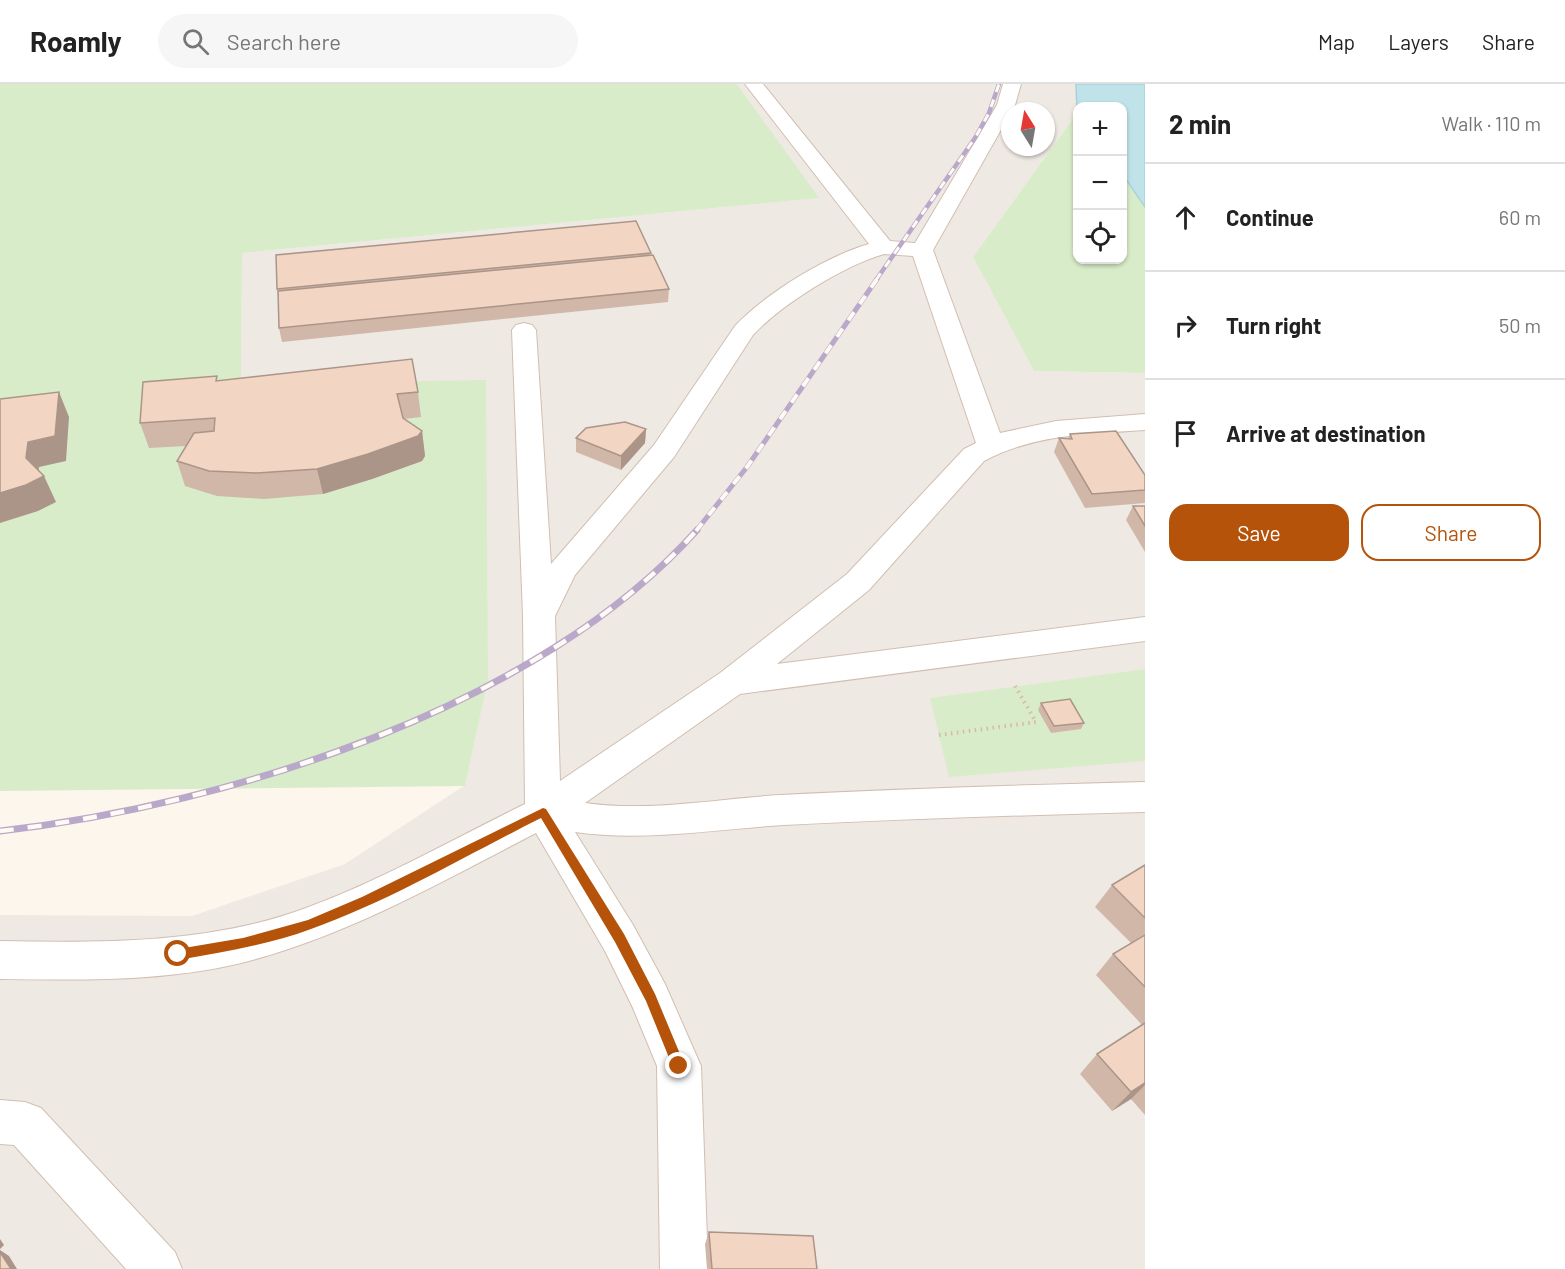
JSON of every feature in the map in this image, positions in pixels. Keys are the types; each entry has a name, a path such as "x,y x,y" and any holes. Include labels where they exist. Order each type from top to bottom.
{"street":[{"path":"754,84 883,247"},
{"path":"990,444 922,250 1006,105 1012,84"},
{"path":"539,616 563,570 678,433 744,331 756,318 782,298 855,255 883,247 922,250"},
{"path":"524,330 539,616 543,812 619,938 651,998 679,1066 684,1269"},
{"path":"0,960 100,962 178,954 243,944 309,925 366,901 543,812 732,682 858,582 974,455 990,444 1010,437 1033,433 1145,422"},
{"path":"732,682 1145,629"},
{"path":"543,812 591,819 639,821 732,813 920,803 1145,797"},
{"path":"0,1122 25,1124 158,1269"}],"path":[{"path":"939,735 1036,723 1016,686"}],"shaded area":[{"path":"737,84 1076,84 1077,102 1073,102 1073,119 1055,143 1055,102 1001,102 1001,156 1046,156 973,257 1034,371 1145,373 1145,1269 0,1269 0,915 192,916 345,864 465,785 488,680 241,385 242,253 818,198"}],"green space":[{"path":"0,84 737,84 819,198 242,253 241,384 486,380 488,680 465,786 0,791"},
{"path":"1073,119 1073,264 1127,264 1127,181 1145,207 1145,373 1034,371 973,257 1046,156 1055,156 1055,143"},
{"path":"1145,669 1145,761 949,777 930,698"}],"water":[{"path":"1076,84 1145,84 1145,207 1127,181 1127,102 1077,102"}],"building":[{"path":"636,221 651,253 277,289 276,255"},
{"path":"653,255 669,289 279,328 278,291"},
{"path":"412,359 418,392 397,394 403,418 422,431 418,436 317,469 257,473 209,471 177,461 194,433 214,431 215,418 140,423 143,382 217,376 216,381"},
{"path":"59,392 55,436 28,442 26,458 44,476 26,485 0,493 0,399"},
{"path":"625,422 646,429 621,456 576,438 586,428"},
{"path":"1116,431 1145,475 1145,490 1092,494 1059,438 1072,439 1070,434"},
{"path":"1133,506 1145,506 1145,526"},
{"path":"1070,699 1084,723 1054,726 1041,703"},
{"path":"1145,865 1145,918 1112,885"},
{"path":"1145,935 1145,987 1113,954"},
{"path":"1145,1023 1145,1083 1131,1092 1097,1054"},
{"path":"709,1232 813,1236 817,1269 712,1269"},
{"path":"0,1252 11,1269 0,1269"}],"railway":[{"path":"876,280 975,138 989,113 999,84"},
{"path":"696,531 747,467 877,279"},
{"path":"0,831 90,818 184,798 280,771 376,737 468,696 554,648 631,593 696,531"}],"route":[{"path":"178,954 243,944 309,925 366,901 543,812 619,938 651,998 679,1066"}]}
